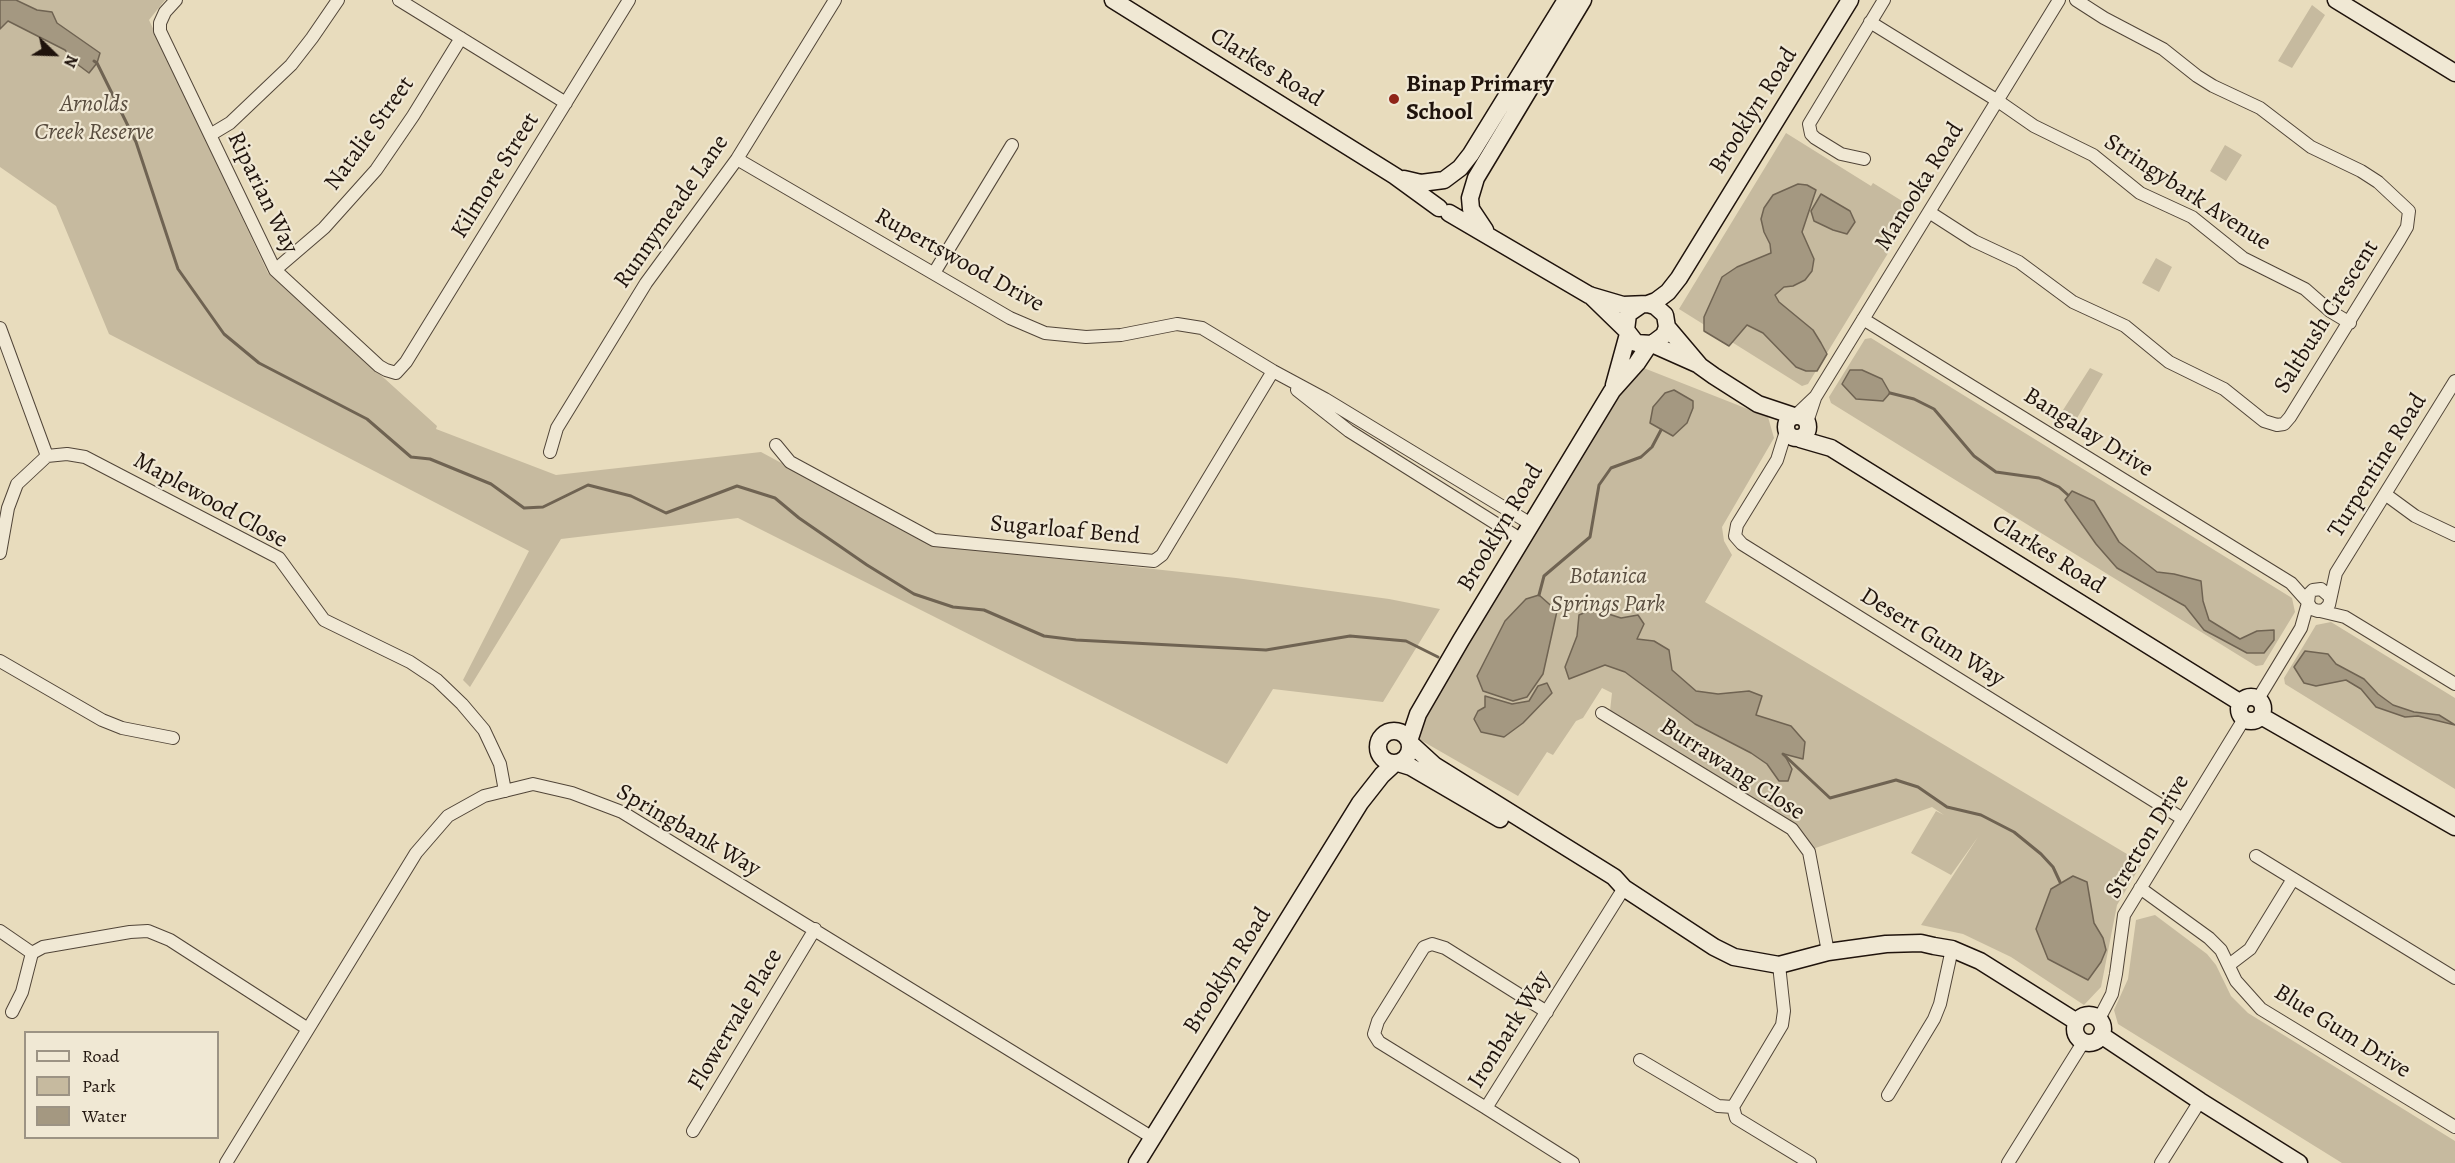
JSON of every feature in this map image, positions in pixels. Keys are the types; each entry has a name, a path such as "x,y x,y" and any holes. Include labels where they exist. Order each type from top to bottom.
{"street":[{"name":"Riparian Way","path":"176,0 165,12 160,23 160,31 275,270 379,366 396,373"},
{"path":"210,135 231,123 291,65 338,0"},
{"path":"399,0 566,103"},
{"name":"Kilmore Street","path":"396,373 406,362 630,0"},
{"name":"Runnymeade Lane","path":"550,452 557,428 646,283 737,159 835,0"},
{"name":"Clarkes Road","path":"1113,0 1395,176 1444,211 1589,295 1627,332"},
{"path":"1566,0 1471,154 1435,192 1435,201 1444,211 1463,210 1483,164 1583,0"},
{"name":"Brooklyn Road","path":"1644,304 1656,301 1668,292 1679,278 1850,0"},
{"path":"1864,159 1840,154 1815,138 1811,134 1809,124 1884,0"},
{"name":"Manooka Road","path":"1796,427 2059,0"},
{"name":"Saltbush Crescent","path":"1929,212 1974,241 2019,262 2073,302 2125,326 2169,362 2224,389 2271,424 2284,424 2290,417 2350,323 2407,226 2409,218 2406,207 2379,182 2311,147 2260,108 2197,76 2163,49 2104,18 2076,0"},
{"path":"2336,0 2455,73"},
{"name":"Stringybark Avenue","path":"1870,22 2043,131 2093,155 2140,193 2192,217 2243,258 2305,289 2331,311 2350,323"},
{"name":"Natalie Street","path":"275,270 324,228 376,170 413,116 461,38"},
{"path":"934,273 1012,145"},
{"name":"Rupertswood Drive","path":"737,159 1010,318 1045,333 1086,338 1121,335 1177,324 1202,328 1325,399 1531,524"},
{"name":"Clarkes Road","path":"1395,176 1421,183 1452,178 1464,182 1468,187 1471,209 1491,237"},
{"name":"Brooklyn Road","path":"1667,325 1679,278"},
{"name":"Clarkes Road","path":"1589,295 1623,305 1644,304"},
{"path":"1644,304 1661,310 1667,325 1665,334 1650,345 1636,343 1627,332 1629,314 1644,304"},
{"name":"Bangalay Drive","path":"1863,318 2291,583 2314,601 2324,590 2329,597"},
{"name":"Clarkes Road","path":"1667,325 1700,366"},
{"path":"0,328 47,456 17,484 8,508 0,553"},
{"name":"Brooklyn Road","path":"1612,391 1627,332"},
{"name":"Clarkes Road","path":"1650,345 1700,366 1758,404 1771,418 1796,427 1831,448 2249,713 2455,827"},
{"name":"Brooklyn Road","path":"1410,742 1415,720 1430,690 1612,391 1650,345"},
{"name":"Rupertswood Drive","path":"1273,371 1349,431 1522,540"},
{"name":"Sugarloaf Bend","path":"776,445 790,462 934,540 1154,561 1162,555 1273,371"},
{"name":"Turpentine Road","path":"2259,699 2301,628 2314,601 2336,573 2455,382"},
{"name":"Desert Gum Way","path":"1796,427 1737,525 1735,536 1742,544 2183,819"},
{"name":"Maplewood Close","path":"47,456 67,454 85,457 279,558 324,620 410,662 437,680 462,704 484,730 500,764 505,791"},
{"path":"1414,471 1421,458"},
{"path":"2385,494 2415,516 2455,535"},
{"name":"Turpentine Road","path":"2329,597 2336,573"},
{"path":"2329,597 2345,617"},
{"path":"2314,601 2345,617 2455,684"},
{"path":"0,661 102,720 122,728 172,738"},
{"name":"Brooklyn Road","path":"1385,733 1403,720 1430,690"},
{"path":"2249,713 2264,709 2259,699"},
{"name":"Burrawang Close","path":"1602,713 1792,829 1809,852 1828,952"},
{"name":"Stretton Drive","path":"2100,1027 2112,994 2124,915 2249,713"},
{"path":"1624,888 1610,884 1423,773 1382,758 1378,750 1379,741 1385,733 1399,731 1434,765 1614,877 1624,888 1714,947 1734,957 1779,965 1828,952 1886,944 1921,943 1952,949 1980,961 2077,1022"},
{"path":"1396,763 1409,753 1410,742"},
{"name":"Brooklyn Road","path":"1360,804 1378,750"},
{"name":"Brooklyn Road","path":"1137,1163 1360,804 1382,775 1396,763"},
{"name":"Springbank Way","path":"226,1163 416,853 448,816 484,796 533,784 572,793 622,812 1153,1138"},
{"path":"2256,856 2455,978"},
{"path":"2229,964 2250,949 2293,879"},
{"name":"Ironbark Way","path":"1573,1163 1486,1108 1624,888"},
{"name":"Blue Gum Drive","path":"2140,888 2209,938 2221,950 2235,981 2261,1009 2455,1127"},
{"name":"Flowervale Place","path":"693,1131 815,929"},
{"path":"0,931 32,953"},
{"path":"12,1012 22,992 32,953 43,947 148,931 170,940 308,1029"},
{"path":"1486,1108 1378,1042 1374,1034 1378,1021 1424,947 1432,944 1445,948 1546,1012"},
{"path":"1888,1095 1934,1019 1940,1004 1952,949"},
{"path":"1779,965 1784,1011 1782,1025 1733,1107 1736,1118 1810,1163"},
{"path":"2100,1027 2094,1042 2084,1041 2077,1035 2077,1022 2080,1018 2089,1015 2100,1027 2199,1101 2299,1163"},
{"path":"2008,1163 2084,1041"},
{"path":"1640,1060 1718,1106 1733,1107"},
{"path":"2161,1163 2199,1101"}],"green space":[{"name":"Arnolds Creek Reserve","path":"0,0 165,0 149,20 268,273 437,426 436,429 556,475 761,452 933,545 1236,578 1389,599 1440,609 1383,702 1273,689 1227,764 738,518 561,539 470,687 463,680 529,551 109,334 56,206 0,167"},
{"path":"2312,5 2325,15 2292,68 2278,61"},
{"path":"1786,133 1871,186 1873,183 1915,209 1906,225 1899,221 1895,227 1901,232 1808,384 1802,386 1679,309"},
{"path":"2225,145 2242,155 2226,181 2210,171"},
{"path":"2156,258 2172,267 2159,292 2142,283"},
{"path":"1871,338 2292,598 2295,612 2263,665 2256,666 1831,403 1829,397 1865,339"},
{"name":"Botanica Springs Park","path":"1631,363 1768,417 1774,438 1722,527 1724,541 1732,555 1705,602 2142,863 2117,905 2101,987 2084,1005 2011,957 1963,934 1921,925 1978,837 1951,875 1911,853 1936,811 1944,815 1932,807 1807,851 1794,826 1610,711 1612,693 1602,688 1583,718 1576,721 1553,755 1547,752 1518,796 1417,738 1415,721"},
{"path":"2090,368 2103,374 2070,430 2056,421"},
{"path":"2331,622 2455,698 2455,789 2285,684 2284,678 2316,625"},
{"path":"2155,915 2207,954 2216,965 2231,996 2248,1013 2455,1141 2455,1163 2342,1163 2118,1024 2114,1010 2128,979 2136,920"}],"water":[{"path":"0,0 16,0 37,10 52,12 57,23 100,53 97,63 89,73 77,64 65,50 8,21 0,29"},
{"path":"1798,184 1807,185 1816,190 1802,232 1814,259 1812,271 1805,280 1793,286 1784,287 1775,295 1779,302 1813,330 1821,343 1827,354 1817,371 1806,371 1796,367 1763,333 1747,325 1729,346 1704,331 1704,317 1722,277 1737,267 1771,253 1761,219 1764,208 1773,195"},
{"path":"1821,194 1850,211 1855,222 1847,234 1814,221 1811,211"},
{"path":"1850,370 1862,370 1882,379 1890,393 1883,401 1856,399 1842,384"},
{"path":"1674,390 1693,401 1693,408 1687,423 1673,436 1650,423 1653,407 1665,393"},
{"path":"2072,491 2094,501 2119,542 2157,572 2201,581 2203,601 2209,620 2240,639 2257,631 2274,630 2274,640 2264,653 2247,653 2204,630 2185,606 2117,568 2096,544 2065,500"},
{"path":"1539,595 1557,611 1543,674 1527,697 1513,701 1483,691 1477,676 1505,621 1526,599"},
{"path":"1593,609 1621,618 1638,615 1644,624 1637,639 1654,641 1669,650 1672,670 1696,691 1718,694 1749,691 1762,696 1756,715 1791,726 1805,742 1803,759 1784,754 1792,769 1788,781 1779,781 1767,764 1751,753 1695,724 1625,672 1605,665 1569,679 1565,667 1577,636 1579,615"},
{"path":"2305,651 2328,654 2336,664 2364,679 2378,694 2393,705 2414,712 2439,715 2455,725 2418,716 2405,717 2376,707 2361,689 2346,680 2316,686 2304,683 2294,667"},
{"path":"1547,683 1552,693 1523,723 1504,737 1481,732 1474,719 1478,711 1485,707 1485,696 1512,704 1529,701 1538,686"},
{"path":"2073,876 2087,882 2094,923 2103,938 2106,950 2101,962 2088,980 2048,959 2036,929 2051,889"}],"waterway":[{"path":"94,61 136,142 178,269 224,334 259,363 367,419 411,457 430,459 491,484 524,508 543,507 588,485 631,496 666,513 737,486 775,498 799,518 867,565 914,594 953,607 984,610 1044,636 1076,640 1266,650 1350,636 1406,641 1438,657"},
{"path":"1890,393 1914,399 1934,409 1974,456 1996,472 2039,478 2059,487 2068,495"},
{"path":"1539,595 1544,576 1590,537 1599,485 1611,468 1641,457 1652,447 1661,430"},
{"path":"1783,754 1830,798 1896,780 1918,787 1947,807 1981,815 2014,832 2041,854 2053,867 2060,882"}],"place":[{"name":"Binap Primary School","path":"1394,99"}]}
